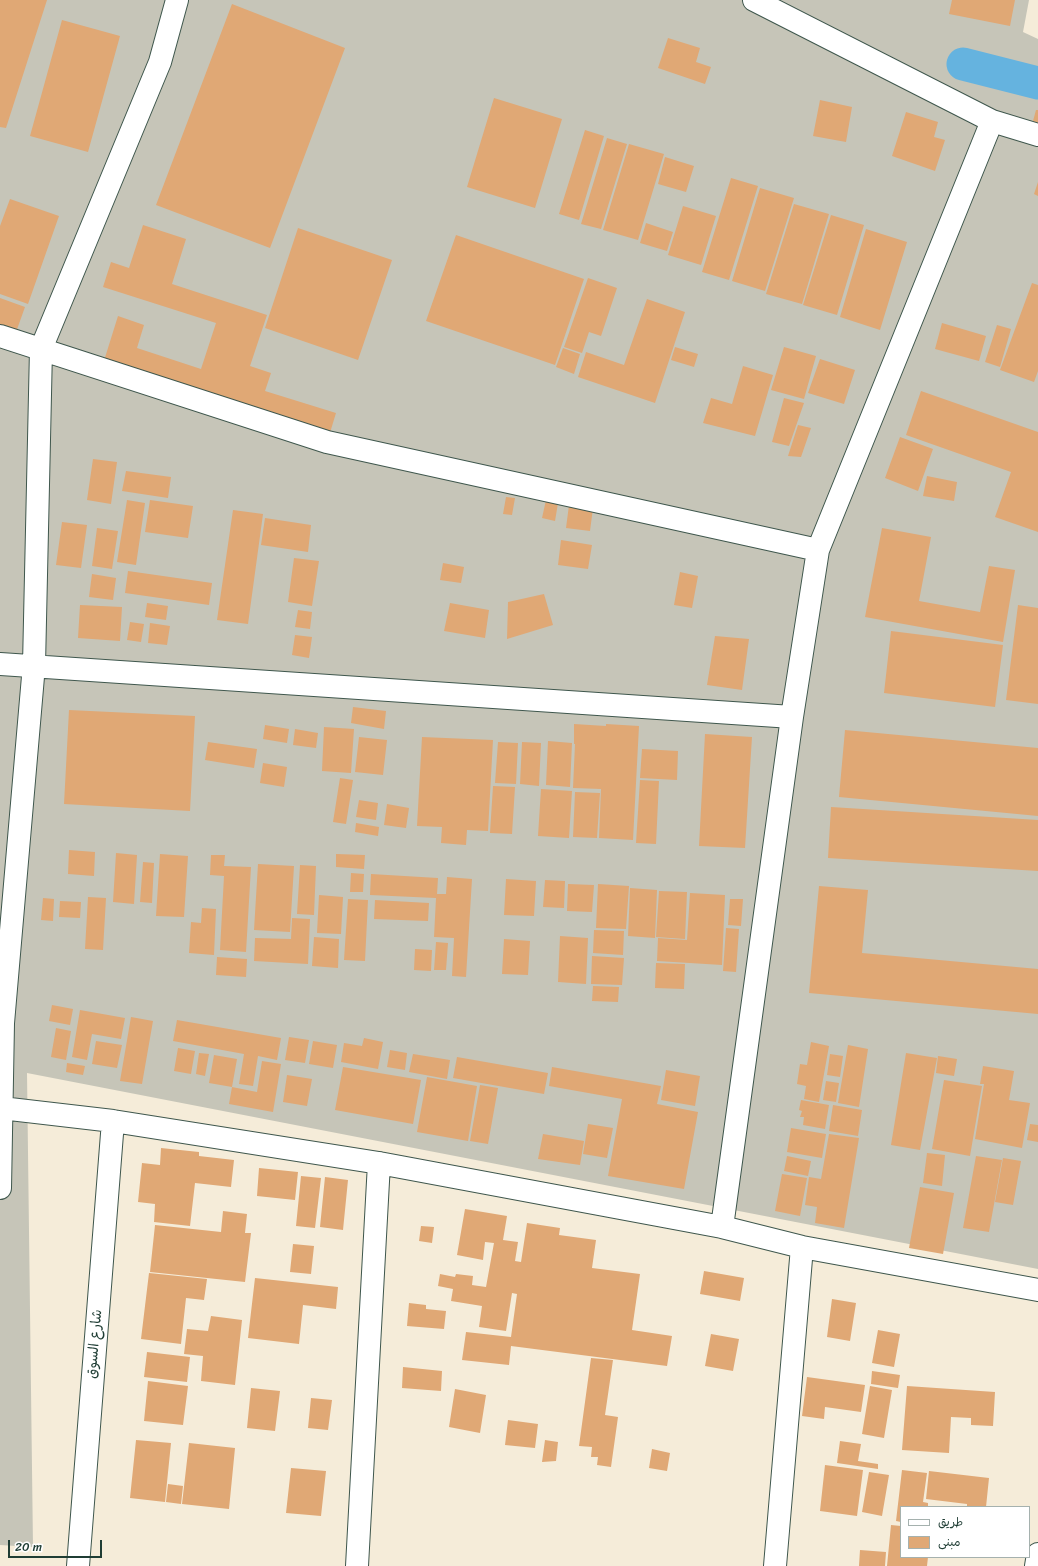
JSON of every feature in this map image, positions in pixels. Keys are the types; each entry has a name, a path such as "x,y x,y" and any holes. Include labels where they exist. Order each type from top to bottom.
{"street":[{"path":"0,1188 2,1108 1,1023 34,665 41,349 160,62 177,0"},
{"path":"754,0 992,121 1038,136"},
{"path":"722,1227 792,716 818,550 992,121"},
{"path":"0,336 327,442 818,550"},
{"path":"0,664 34,665 792,716"},
{"path":"2,1108 113,1121 379,1162 722,1227 802,1247 1038,1290"},
{"name":"شارع السوق","path":"78,1566 113,1121"},
{"path":"357,1566 379,1162"},
{"path":"775,1566 802,1247"},
{"path":"1036,1566 1038,1554"}],"shaded area":[{"path":"0,0 1029,0 1023,32 1038,39 1038,1269 27,1073 33,1547 0,1545"}],"building":[{"path":"0,0 47,0 6,128 0,127"},
{"path":"952,0 1015,0 1010,26 949,14"},
{"path":"232,4 345,48 270,248 156,205"},
{"path":"62,20 120,36 88,152 30,136"},
{"path":"668,38 700,48 696,62 711,67 705,84 658,68"},
{"path":"494,98 562,119 535,208 467,187"},
{"path":"820,100 852,107 846,142 813,136"},
{"path":"1036,110 1038,110 1038,123 1033,121"},
{"path":"906,112 938,122 934,137 945,140 935,171 892,156"},
{"path":"585,130 604,136 579,220 559,214"},
{"path":"607,138 627,144 601,229 581,224"},
{"path":"629,144 664,154 638,240 603,230"},
{"path":"665,157 694,166 686,192 658,184"},
{"path":"731,178 758,186 729,280 702,272"},
{"path":"1038,182 1038,196 1034,194"},
{"path":"760,188 794,198 765,291 732,281"},
{"path":"10,199 59,216 28,304 0,294 0,226"},
{"path":"794,204 829,214 802,304 766,294"},
{"path":"683,206 716,216 701,265 668,255"},
{"path":"831,215 864,225 837,315 803,305"},
{"path":"646,223 673,232 667,251 640,243"},
{"path":"143,225 186,239 172,284 267,315 250,366 271,373 265,391 336,413 329,436 103,364 118,316 144,325 137,348 201,369 216,323 103,287 111,262 129,268"},
{"path":"298,228 392,260 358,360 265,328"},
{"path":"866,229 907,242 880,330 840,317"},
{"path":"456,235 584,279 555,365 426,321"},
{"path":"588,278 617,288 601,336 589,332 582,353 564,347"},
{"path":"1032,283 1038,285 1038,371 1034,382 1000,370"},
{"path":"0,298 25,307 15,335 0,329"},
{"path":"647,299 685,312 655,403 578,377 586,352 624,365"},
{"path":"942,323 986,336 979,361 935,349"},
{"path":"997,325 1011,329 1000,367 985,362"},
{"path":"675,347 698,354 694,367 671,360"},
{"path":"784,347 816,356 804,399 771,390"},
{"path":"563,348 580,354 574,374 556,367"},
{"path":"820,359 855,370 844,404 808,393"},
{"path":"743,366 773,375 755,436 703,423 711,398 732,404"},
{"path":"921,391 1038,432 1038,532 995,517 1011,472 906,435"},
{"path":"784,398 804,403 789,446 772,442"},
{"path":"798,425 811,428 801,457 788,456"},
{"path":"900,437 933,449 918,491 885,478"},
{"path":"93,459 117,462 111,504 87,500"},
{"path":"126,471 171,477 168,498 122,491"},
{"path":"927,476 957,482 954,501 923,496"},
{"path":"506,497 515,498 512,515 503,514"},
{"path":"127,500 145,503 136,565 117,562"},
{"path":"150,500 193,506 188,538 145,532"},
{"path":"546,500 558,503 555,521 542,518"},
{"path":"569,505 593,508 590,531 566,528"},
{"path":"233,510 263,514 248,624 217,620"},
{"path":"265,518 311,525 308,552 261,545"},
{"path":"62,522 87,525 81,568 56,565"},
{"path":"97,528 118,531 112,569 92,566"},
{"path":"882,528 931,537 919,601 980,612 989,566 1015,570 1003,642 865,617"},
{"path":"561,540 592,545 588,569 558,565"},
{"path":"294,558 319,561 312,606 288,602"},
{"path":"443,563 464,567 461,583 440,580"},
{"path":"128,571 212,583 209,605 125,593"},
{"path":"680,572 698,576 692,608 674,605"},
{"path":"92,574 116,578 113,600 89,597"},
{"path":"544,594 553,625 507,639 508,602"},
{"path":"147,603 168,606 166,620 145,617"},
{"path":"450,603 489,610 485,638 444,631"},
{"path":"80,605 122,607 120,641 78,638"},
{"path":"1018,605 1038,608 1038,704 1006,700"},
{"path":"298,610 312,612 310,629 295,627"},
{"path":"130,622 144,624 141,642 127,640"},
{"path":"150,623 170,626 167,645 148,643"},
{"path":"891,631 1003,645 995,707 884,693"},
{"path":"295,635 312,637 309,658 292,655"},
{"path":"715,636 749,639 742,690 707,685"},
{"path":"353,707 386,711 384,729 351,723"},
{"path":"69,710 195,716 190,811 64,804"},
{"path":"574,724 639,726 633,840 599,838 601,789 573,788 575,744"},
{"path":"265,725 289,729 287,743 263,739"},
{"path":"324,727 354,729 351,773 322,771"},
{"path":"295,729 318,733 316,748 293,745"},
{"path":"845,730 1038,748 1038,816 839,797"},
{"path":"705,734 752,737 745,848 699,846"},
{"path":"359,737 387,740 383,775 355,772"},
{"path":"422,737 493,740 488,831 467,830 466,845 441,843 442,827 417,826"},
{"path":"548,741 572,743 570,787 546,785"},
{"path":"208,742 257,749 254,768 205,760"},
{"path":"498,742 518,743 516,784 495,783"},
{"path":"522,742 541,743 539,786 520,784"},
{"path":"642,749 678,751 677,780 640,778"},
{"path":"263,763 287,767 284,787 260,783"},
{"path":"340,778 353,780 346,824 333,822"},
{"path":"640,780 659,781 656,844 636,843"},
{"path":"493,786 515,787 512,834 490,833"},
{"path":"541,789 572,791 569,838 538,836"},
{"path":"575,792 600,793 597,838 573,837"},
{"path":"359,800 378,803 376,820 356,817"},
{"path":"387,804 409,808 406,828 384,825"},
{"path":"831,807 1038,820 1038,871 828,858"},
{"path":"356,823 379,827 378,836 355,832"},
{"path":"69,850 95,852 94,876 68,874"},
{"path":"116,853 137,855 134,904 113,902"},
{"path":"160,854 188,856 184,917 156,916"},
{"path":"336,854 365,855 364,869 336,867"},
{"path":"211,855 225,855 224,866 251,867 246,952 220,950 224,876 210,875"},
{"path":"143,862 154,863 152,903 140,902"},
{"path":"258,864 294,866 290,932 254,930"},
{"path":"300,865 316,866 314,915 297,914"},
{"path":"351,873 364,874 363,892 350,892"},
{"path":"371,874 438,878 437,894 446,894 447,877 472,879 466,977 452,976 454,938 434,937 436,898 370,895"},
{"path":"506,879 536,881 534,916 504,915"},
{"path":"545,880 565,881 564,908 543,907"},
{"path":"568,884 594,885 592,912 567,911"},
{"path":"598,884 629,886 626,929 596,928"},
{"path":"819,886 868,890 862,953 1038,969 1038,1014 809,993"},
{"path":"630,888 657,890 655,938 628,936"},
{"path":"659,891 687,892 685,939 656,937"},
{"path":"690,893 725,895 722,965 657,961 658,938 687,940"},
{"path":"319,895 343,897 341,934 317,933"},
{"path":"88,897 106,898 103,950 85,949"},
{"path":"43,898 54,899 53,921 41,920"},
{"path":"348,899 368,900 365,961 344,960"},
{"path":"730,899 743,899 741,926 728,925"},
{"path":"375,900 429,903 428,921 374,919"},
{"path":"60,901 81,902 80,918 59,917"},
{"path":"202,908 216,909 214,955 189,953 191,922 201,923"},
{"path":"292,918 310,919 308,964 254,961 255,938 291,939"},
{"path":"726,928 739,929 736,972 723,971"},
{"path":"594,930 624,931 623,955 593,953"},
{"path":"560,936 588,938 586,984 558,982"},
{"path":"314,937 339,939 338,968 312,966"},
{"path":"504,939 530,941 528,975 502,974"},
{"path":"436,942 448,943 446,970 434,970"},
{"path":"415,949 432,950 431,971 414,970"},
{"path":"592,956 624,958 622,985 591,984"},
{"path":"217,957 247,959 246,977 216,975"},
{"path":"656,963 685,964 684,989 655,988"},
{"path":"593,986 619,987 618,1002 592,1001"},
{"path":"52,1005 73,1009 70,1025 49,1021"},
{"path":"80,1010 125,1018 121,1039 92,1034 87,1060 72,1057"},
{"path":"131,1017 153,1021 142,1084 120,1081"},
{"path":"177,1020 281,1038 277,1060 258,1056 253,1086 239,1084 244,1054 173,1041"},
{"path":"56,1028 71,1031 66,1060 51,1057"},
{"path":"289,1037 309,1040 305,1063 285,1060"},
{"path":"364,1038 383,1042 378,1069 341,1062 344,1043 362,1046"},
{"path":"96,1041 122,1045 117,1068 92,1064"},
{"path":"313,1041 337,1045 333,1068 309,1064"},
{"path":"811,1042 829,1046 819,1102 804,1099 806,1086 797,1084 800,1064 807,1065"},
{"path":"848,1045 868,1049 859,1107 838,1103"},
{"path":"178,1048 195,1051 191,1074 174,1071"},
{"path":"390,1050 407,1053 405,1070 387,1067"},
{"path":"199,1053 209,1054 205,1076 196,1074"},
{"path":"906,1053 937,1058 920,1150 891,1145"},
{"path":"413,1054 450,1060 447,1079 409,1072"},
{"path":"830,1054 843,1056 840,1077 827,1075"},
{"path":"214,1055 237,1059 232,1087 209,1083"},
{"path":"938,1056 957,1059 954,1076 936,1073"},
{"path":"457,1057 548,1073 544,1094 453,1078"},
{"path":"262,1061 281,1064 273,1112 229,1104 232,1087 257,1092"},
{"path":"67,1063 85,1066 83,1075 66,1072"},
{"path":"983,1066 1014,1071 1009,1100 1030,1103 1022,1148 975,1139 984,1084 980,1084"},
{"path":"343,1067 421,1080 413,1124 335,1110"},
{"path":"552,1067 661,1086 657,1104 698,1112 684,1189 608,1176 622,1099 549,1086"},
{"path":"666,1070 700,1076 695,1106 661,1100"},
{"path":"287,1075 312,1079 307,1106 283,1102"},
{"path":"427,1077 477,1086 468,1141 417,1132"},
{"path":"944,1080 982,1086 970,1156 932,1149"},
{"path":"826,1081 839,1083 836,1102 823,1100"},
{"path":"480,1085 498,1088 488,1144 470,1141"},
{"path":"801,1100 829,1105 825,1129 803,1125 804,1117 800,1117 802,1111 799,1110"},
{"path":"833,1105 862,1110 858,1136 829,1131"},
{"path":"588,1124 613,1128 607,1158 583,1154"},
{"path":"1030,1124 1038,1125 1038,1142 1027,1140"},
{"path":"791,1128 826,1134 822,1158 787,1152"},
{"path":"543,1134 584,1141 580,1165 538,1159"},
{"path":"829,1134 859,1138 844,1228 815,1223 817,1207 805,1205 809,1177 821,1179"},
{"path":"161,1148 199,1152 199,1156 234,1160 231,1187 195,1183 190,1226 154,1222 155,1204 138,1202 142,1163 160,1165"},
{"path":"927,1153 945,1155 942,1186 923,1183"},
{"path":"787,1156 811,1161 808,1176 784,1171"},
{"path":"976,1156 1002,1160 989,1232 963,1228"},
{"path":"1003,1158 1021,1161 1013,1205 995,1202"},
{"path":"259,1168 298,1172 295,1200 257,1196"},
{"path":"782,1174 807,1178 800,1216 775,1211"},
{"path":"301,1176 321,1178 315,1228 296,1226"},
{"path":"325,1177 348,1180 343,1230 320,1227"},
{"path":"920,1187 954,1193 943,1254 909,1248"},
{"path":"465,1209 507,1216 503,1240 518,1242 515,1261 521,1262 527,1223 560,1228 559,1235 596,1240 592,1268 640,1274 632,1330 672,1336 667,1366 511,1346 509,1365 462,1360 466,1332 511,1337 517,1294 512,1293 506,1331 479,1327 482,1306 451,1301 453,1289 438,1286 440,1274 455,1277 456,1274 473,1276 472,1285 486,1287 494,1243 485,1242 483,1260 457,1255"},
{"path":"223,1211 247,1214 245,1233 251,1233 245,1282 150,1272 155,1225 221,1232"},
{"path":"421,1226 434,1227 432,1243 419,1241"},
{"path":"293,1244 314,1246 311,1274 290,1272"},
{"path":"704,1271 744,1278 740,1301 700,1294"},
{"path":"149,1273 207,1279 204,1300 186,1298 181,1344 141,1339"},
{"path":"255,1278 338,1287 336,1309 303,1305 299,1344 248,1338"},
{"path":"832,1299 856,1303 850,1341 827,1337"},
{"path":"409,1303 426,1305 426,1309 446,1311 444,1329 407,1326"},
{"path":"211,1316 242,1320 235,1385 201,1381 203,1356 184,1354 187,1329 208,1331"},
{"path":"878,1330 900,1334 894,1367 872,1363"},
{"path":"711,1334 739,1339 733,1371 705,1366"},
{"path":"147,1352 190,1357 187,1382 144,1377"},
{"path":"591,1358 613,1360 605,1415 618,1417 611,1467 597,1465 598,1457 591,1457 592,1447 579,1446"},
{"path":"403,1367 442,1371 441,1391 402,1388"},
{"path":"872,1371 900,1375 898,1388 871,1384"},
{"path":"807,1377 865,1385 861,1412 825,1407 824,1419 802,1416"},
{"path":"148,1381 188,1386 183,1425 144,1421"},
{"path":"870,1386 892,1390 884,1438 862,1434"},
{"path":"907,1386 995,1392 993,1426 971,1425 971,1418 951,1417 949,1453 902,1450"},
{"path":"251,1388 280,1391 275,1431 247,1428"},
{"path":"455,1389 486,1395 480,1433 449,1427"},
{"path":"311,1398 332,1400 328,1430 308,1428"},
{"path":"508,1420 538,1424 535,1448 505,1445"},
{"path":"136,1440 171,1443 165,1502 130,1498"},
{"path":"545,1440 558,1442 556,1461 542,1462"},
{"path":"840,1441 861,1444 858,1461 878,1464 878,1469 837,1463"},
{"path":"189,1443 235,1448 229,1509 182,1504"},
{"path":"652,1449 670,1453 667,1471 649,1468"},
{"path":"825,1465 863,1470 857,1516 820,1511"},
{"path":"291,1468 326,1471 321,1516 286,1513"},
{"path":"902,1470 927,1473 923,1502 928,1503 928,1506 900,1506 900,1522 896,1521"},
{"path":"929,1471 989,1478 986,1506 967,1506 967,1504 926,1499"},
{"path":"869,1472 889,1475 882,1516 862,1512"},
{"path":"168,1484 183,1486 181,1504 166,1502"},
{"path":"891,1525 900,1526 900,1558 928,1558 927,1566 887,1566"},
{"path":"860,1550 886,1552 885,1566 859,1566"}],"waterway":[{"path":"963,64 1038,83"}]}
